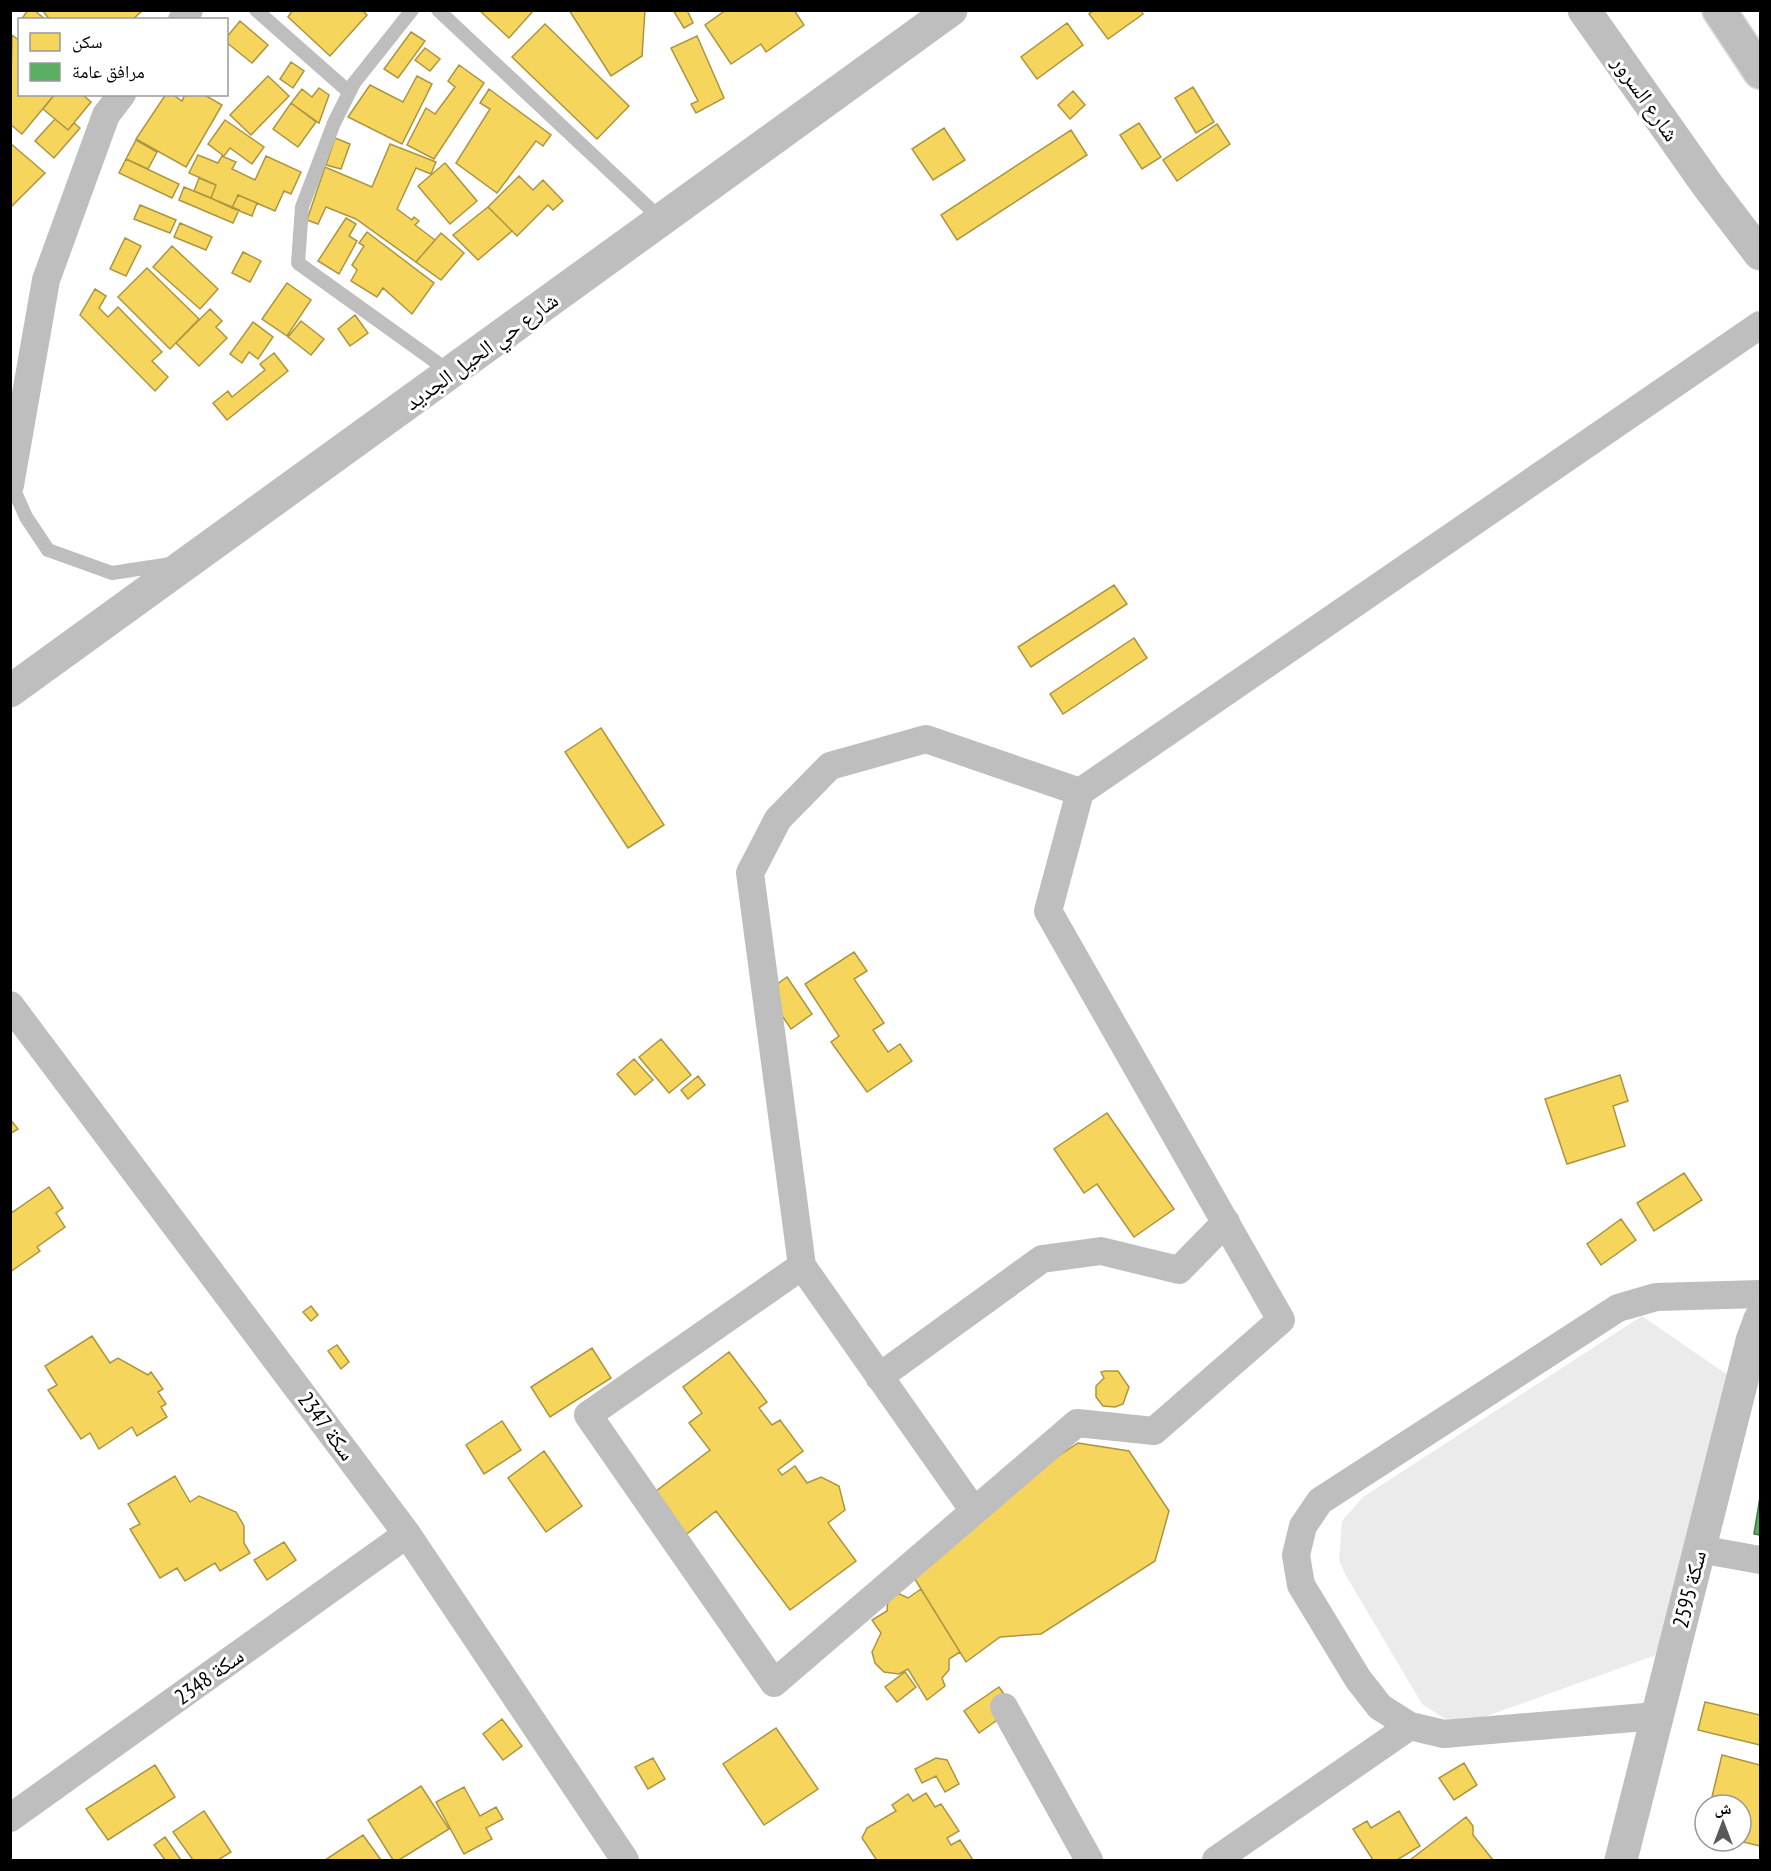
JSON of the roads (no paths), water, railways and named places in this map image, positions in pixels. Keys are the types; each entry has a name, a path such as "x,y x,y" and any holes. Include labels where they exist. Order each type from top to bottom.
{"main road":[{"name":"شارع حي الحيل الجديد","path":"10,691 951,10"},
{"name":"شارع السرور","path":"1584,10 1708,186 1761,254"},
{"name":"شارع السرور","path":"1604,10 1708,186"},
{"path":"1719,10 1761,72"},
{"name":"سكة 2595","path":"1621,1860 1699,1549 1761,1319"}],"street":[{"path":"11,484 46,280 106,115 120,96"},
{"path":"802,1266 588,1415 774,1683 1077,1423 1154,1431 1281,1320 1048,911 1080,792 1761,325"},
{"path":"974,1511 802,1266 750,873 778,819 830,766 926,739 1080,792"},
{"name":"سكة 2347","path":"10,1005 407,1534 625,1860"},
{"path":"879,1377 1041,1259 1101,1251 1179,1270 1226,1222"},
{"path":"1658,1716 1444,1734 1410,1726 1380,1707 1358,1679 1301,1585 1296,1555 1303,1526 1320,1501 1618,1308 1656,1297 1761,1294"},
{"name":"سكة 2348","path":"10,1818 407,1534"},
{"path":"1699,1549 1761,1560"},
{"path":"1005,1707 1089,1860"},
{"path":"1216,1860 1410,1726"}],"lane":[{"path":"256,10 349,92"},
{"path":"412,10 349,92 334,123 302,207 298,263 450,372"},
{"path":"438,10 662,220"},
{"path":"11,484 26,518 48,549 112,573 191,561"}]}
